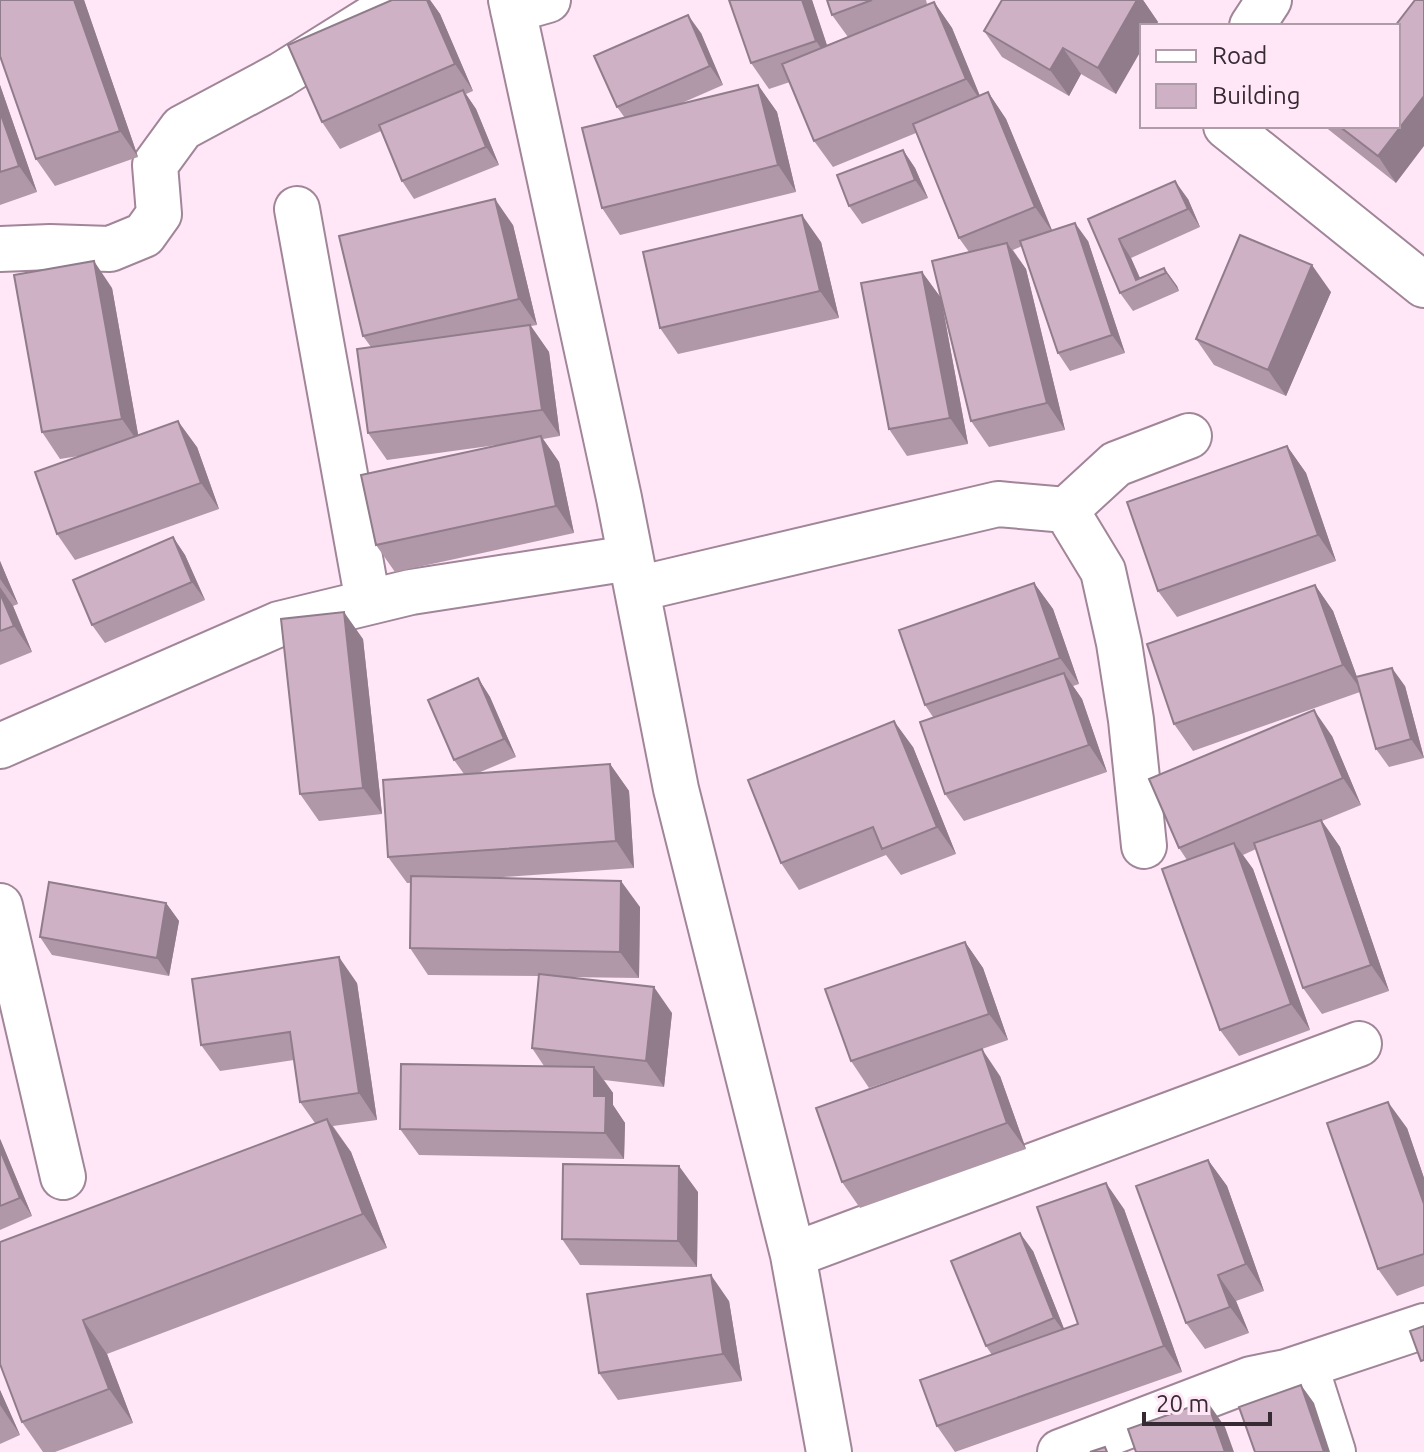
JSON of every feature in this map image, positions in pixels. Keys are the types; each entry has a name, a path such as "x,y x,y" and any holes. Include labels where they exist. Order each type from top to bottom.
{"street":[{"path":"0,249 110,249 144,235 159,214 155,165 182,128 281,75 401,0"},
{"path":"1253,24 1269,0"},
{"path":"524,3 676,789 793,1255 829,1452"},
{"path":"1228,128 1424,285"},
{"path":"297,209 368,602"},
{"path":"0,746 279,624 411,592 634,573 998,504 1066,510 1116,464 1189,436"},
{"path":"1066,510 1103,571 1119,643 1131,720 1144,846"},
{"path":"0,906 63,1177"},
{"path":"793,1255 1359,1044"},
{"path":"1060,1452 1251,1379 1286,1372 1424,1326"},
{"path":"1286,1372 1311,1383 1333,1452"}],"building":[{"path":"0,0 74,0 120,131 36,159 0,56"},
{"path":"392,0 427,0 455,64 322,122 288,45"},
{"path":"729,0 802,0 816,41 751,63"},
{"path":"827,0 872,0 832,15"},
{"path":"1002,0 1137,0 1098,68 1063,48 1050,70 984,31"},
{"path":"1415,0 1424,0 1424,96 1400,127 1400,24 1397,24"},
{"path":"934,2 966,79 814,141 782,64"},
{"path":"688,15 710,66 617,107 594,56"},
{"path":"758,85 778,165 602,208 582,128"},
{"path":"463,90 486,147 402,181 379,125"},
{"path":"988,92 1035,207 959,238 913,124"},
{"path":"0,112 19,166 0,172"},
{"path":"1342,128 1399,128 1378,156"},
{"path":"903,150 915,180 849,206 837,175"},
{"path":"1175,181 1188,209 1119,239 1136,280 1164,268 1166,273 1120,293 1088,219"},
{"path":"495,199 519,299 363,336 339,236"},
{"path":"802,215 820,291 660,328 643,252"},
{"path":"1075,223 1112,335 1058,353 1020,241"},
{"path":"1240,235 1312,265 1268,370 1196,339"},
{"path":"1007,243 1047,403 971,421 932,261"},
{"path":"94,261 122,419 42,432 14,275"},
{"path":"922,272 950,418 889,429 861,283"},
{"path":"530,325 542,410 368,433 357,349"},
{"path":"178,421 201,483 57,534 35,472"},
{"path":"541,436 556,506 376,545 361,475"},
{"path":"1287,446 1318,535 1158,591 1127,502"},
{"path":"173,537 192,582 92,625 73,580"},
{"path":"1034,583 1060,658 925,705 899,630"},
{"path":"1315,585 1343,665 1174,724 1147,644"},
{"path":"0,593 14,626 0,631"},
{"path":"344,612 363,788 300,794 281,619"},
{"path":"1392,668 1411,739 1376,749 1356,677"},
{"path":"1064,673 1089,745 945,794 920,722"},
{"path":"478,678 504,739 454,760 428,700"},
{"path":"1314,710 1343,778 1179,848 1149,779"},
{"path":"894,721 937,827 882,849 873,827 781,863 748,780"},
{"path":"610,764 616,841 388,857 383,780"},
{"path":"1321,820 1371,965 1303,988 1254,843"},
{"path":"1234,843 1291,1004 1220,1030 1162,869"},
{"path":"411,876 621,881 620,952 410,948"},
{"path":"49,882 166,903 157,958 40,937"},
{"path":"965,942 989,1014 851,1061 825,989"},
{"path":"339,957 359,1093 300,1102 290,1032 201,1045 192,979"},
{"path":"539,974 654,987 646,1061 532,1048"},
{"path":"982,1049 1007,1123 842,1182 816,1108"},
{"path":"401,1064 594,1067 594,1096 606,1096 605,1133 400,1129"},
{"path":"1388,1102 1424,1204 1424,1254 1378,1269 1327,1123"},
{"path":"327,1119 363,1214 83,1320 109,1389 22,1422 0,1364 0,1242"},
{"path":"0,1150 20,1198 0,1206"},
{"path":"1208,1160 1246,1264 1218,1275 1230,1307 1186,1323 1136,1186"},
{"path":"563,1164 679,1166 678,1241 562,1239"},
{"path":"1106,1183 1164,1346 937,1426 920,1380 1078,1324 1037,1207"},
{"path":"1020,1233 1054,1318 986,1346 951,1261"},
{"path":"711,1275 723,1354 599,1373 587,1294"},
{"path":"1424,1326 1424,1360 1421,1361 1410,1331"},
{"path":"1301,1385 1324,1452 1255,1452 1239,1407"},
{"path":"1207,1401 1225,1452 1136,1452 1128,1429"},
{"path":"1105,1447 1107,1452 1090,1452"}]}
